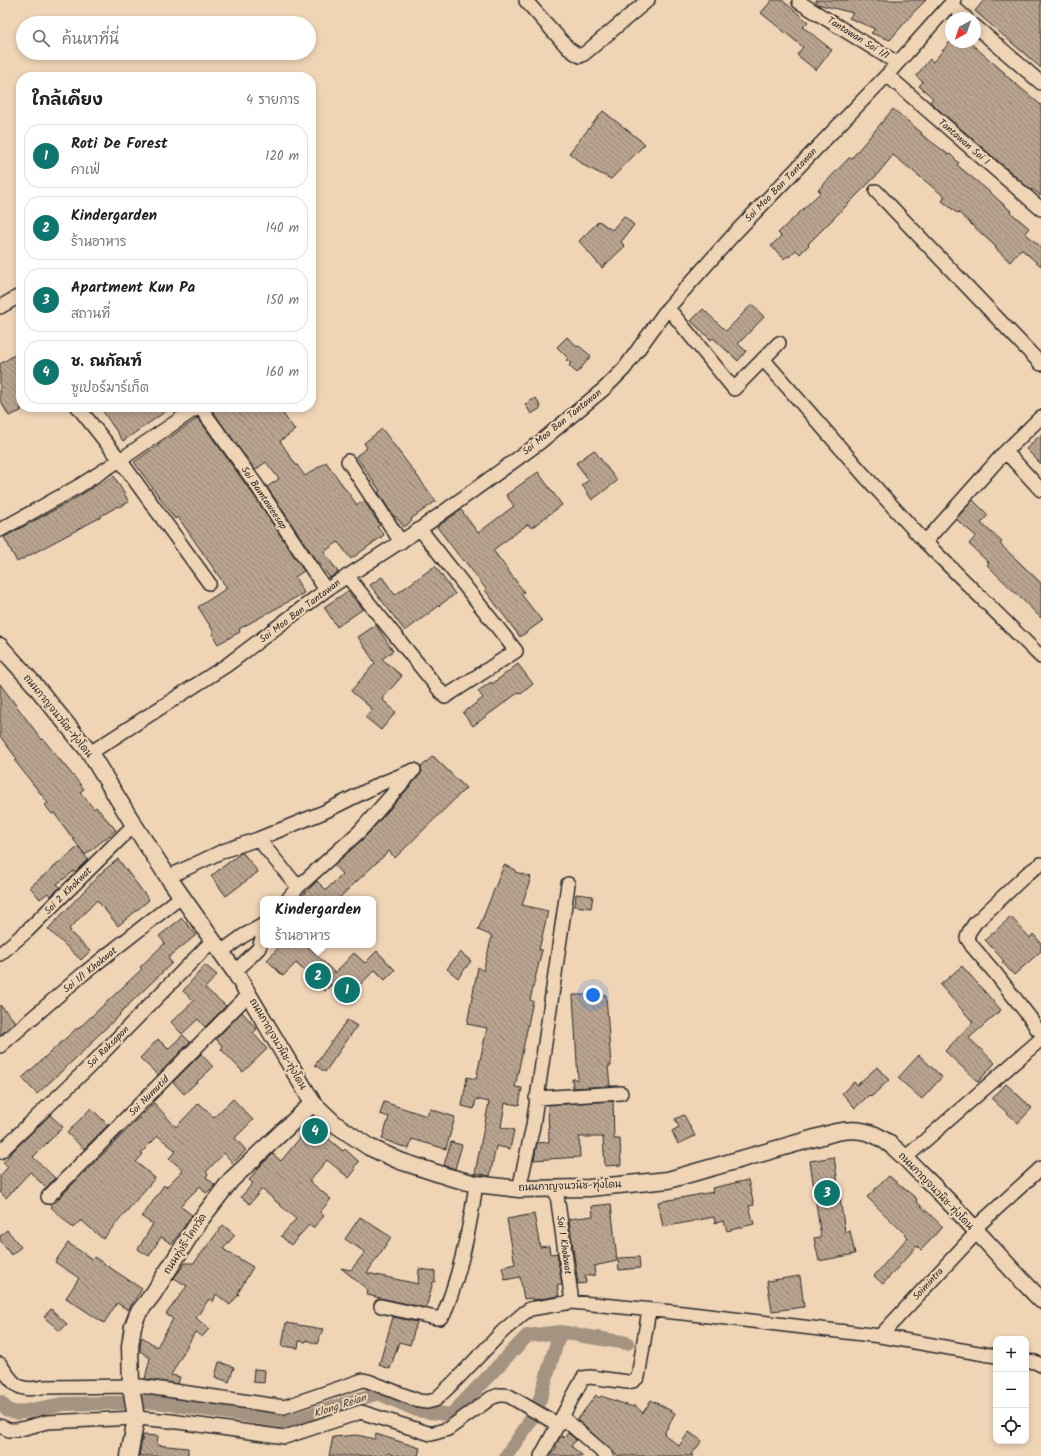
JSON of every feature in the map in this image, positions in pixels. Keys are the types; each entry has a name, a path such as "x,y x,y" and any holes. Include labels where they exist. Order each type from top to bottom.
{"street":[{"path":"526,1 568,48 580,56 648,0"},
{"name":"Tantawan Soi 1/1","path":"799,1 897,63"},
{"path":"952,2 961,12"},
{"name":"Soi Moo Ban Tantawan","path":"90,753 227,665 326,590 420,529 539,443 605,388 624,369 668,308 735,233 887,75 952,2"},
{"path":"981,31 1041,83"},
{"name":"Tantawan Soi 1","path":"887,75 1041,209"},
{"path":"876,191 1041,364"},
{"path":"0,307 16,298"},
{"path":"668,308 734,389 778,343"},
{"path":"763,359 864,475 925,542 1041,657"},
{"path":"82,412 120,460 209,583"},
{"path":"0,530 79,486 192,412"},
{"name":"Soi Bamtaweesap","path":"203,412 255,483 326,590"},
{"path":"925,542 1006,452 1041,417"},
{"path":"1006,452 1041,490"},
{"path":"348,461 400,542"},
{"path":"347,576 445,697 516,651 420,529"},
{"name":"ถนนกาญจนวนิช-ทุ่งโดน","path":"0,646 34,684 90,753 168,877 235,972 313,1103 339,1127 369,1147 400,1161 476,1184 518,1189 589,1188 668,1180 848,1129 863,1130 875,1135 891,1145 934,1185 1010,1270 1041,1300"},
{"path":"168,877 223,851 258,839 324,812 380,784 414,770 358,832 298,887 290,896"},
{"name":"Soi 2 Khokwat","path":"0,954 28,931 134,825"},
{"path":"258,839 298,887"},
{"path":"1041,864 1028,873 975,924 969,932 967,938 1031,1019 1037,1029 1041,1031"},
{"path":"518,1189 524,1171 533,1126 568,884"},
{"name":"Soi 1/1 Khokwat","path":"0,1046 83,974 182,896"},
{"name":"Soi Raksapon","path":"0,1152 217,946 243,936 260,927"},
{"path":"235,972 259,948 260,945"},
{"name":"Soi Numutid","path":"48,1197 249,994"},
{"path":"905,1158 1041,1039"},
{"path":"536,1098 621,1093"},
{"name":"ถนนทุ่งรี-โคกวัด","path":"129,1456 136,1418 131,1387 129,1357 130,1336 138,1313 153,1294 198,1224 231,1180 313,1103"},
{"name":"Soimintra","path":"880,1336 975,1230 1041,1168"},
{"path":"380,1306 436,1318 440,1318 444,1314 466,1244 476,1184"},
{"name":"Soi 1 Khokwat","path":"556,1188 572,1302"},
{"path":"0,1364 15,1384 24,1389 43,1387 131,1387 284,1407 363,1380 419,1401 432,1401 454,1382 503,1331 524,1313 530,1309 572,1302 683,1313 880,1336 993,1355"},
{"path":"541,1456 583,1378 590,1377 628,1382 633,1381 638,1377 649,1310"},
{"path":"0,1426 9,1430 17,1430 47,1422 136,1418 171,1421 285,1437 360,1412 431,1434 448,1430 492,1398 499,1395 509,1396 538,1412 560,1420 606,1456"}],"building":[{"path":"772,0 782,0 808,22 803,27 832,50 816,70 797,55 803,47 761,13"},
{"path":"816,0 926,0 890,40 871,33 875,29 849,18 853,13 817,4"},
{"path":"984,0 1041,0 1041,68 981,16 981,12 975,11"},
{"path":"945,48 976,48 1041,105 1041,196 1032,189 1031,190 930,102 933,98 919,86 923,82 916,76 930,59 933,62"},
{"path":"893,109 922,133 921,134 949,155 950,154 959,163 957,165 1029,228 1025,233 1041,247 1041,266 1021,249 1010,262 958,212 957,213 942,201 945,197 893,155 876,176 808,244 809,245 800,254 796,250 789,257 787,256 784,259 771,246 781,236 778,233 821,192 818,190 850,157 851,159"},
{"path":"603,111 645,144 611,179 585,166 569,153"},
{"path":"624,216 634,225 621,242 625,246 602,268 579,241 599,221 612,230"},
{"path":"752,304 764,317 738,344 746,351 738,361 713,338 711,340 691,321 703,309 726,331"},
{"path":"567,337 591,356 577,373 569,366 571,363 566,360 568,358 557,347"},
{"path":"16,354 16,412 19,412 9,416 0,400 0,364"},
{"path":"536,398 541,408 531,414 525,404"},
{"path":"103,412 165,412 123,441"},
{"path":"213,412 282,412 295,430 280,441 305,476 326,462 357,505 364,501 380,525 377,527 384,535 351,559 338,542 324,552 338,572 330,578 318,561 317,562 267,487 279,479 266,462 255,470"},
{"path":"198,418 255,497 304,571 295,577 304,593 239,629 240,632 218,644 212,634 214,632 198,607 227,588 178,517 175,519 134,462"},
{"path":"382,429 436,501 411,519 412,521 404,527 395,516 394,517 378,492 380,491 356,456 367,448 364,443"},
{"path":"1041,434 1041,464 1026,449"},
{"path":"594,450 617,481 592,500 582,485 589,480 576,463"},
{"path":"538,472 562,505 531,528 528,524 493,550 524,592 521,594 542,621 520,637 485,590 486,589 437,527 461,510 478,533 514,506 506,495"},
{"path":"114,476 129,502 119,507 118,506 101,517 17,562 4,537"},
{"path":"973,500 988,515 981,523 1002,542 1000,544 1041,583 1041,618 987,565 989,563 969,544 976,536 956,519"},
{"path":"435,566 455,594 405,631 370,585 382,577 395,595"},
{"path":"348,591 363,609 337,627 324,607"},
{"path":"376,625 393,651 382,659 402,676 382,699 396,712 381,730 365,717 372,709 351,691 375,663 358,637"},
{"path":"518,664 533,684 521,694 519,692 473,726 463,713 483,698 478,691 491,682 492,684"},
{"path":"0,684 42,740 43,739 84,789 80,792 94,809 96,807 116,830 85,855 54,813 52,814 45,805 48,803 15,761 17,759 0,736"},
{"path":"433,756 466,788 395,858 389,851 341,896 302,896 317,881 326,890 342,874 334,865 365,837 420,775 422,771 421,767"},
{"path":"78,847 88,859 75,872 74,871 57,884 60,887 53,894 50,896 48,893 40,899 30,887"},
{"path":"243,853 258,872 226,896 211,876"},
{"path":"118,859 149,900 118,926 97,900 69,929 71,931 70,932 90,951 81,960 48,929 102,872"},
{"path":"504,865 516,870 515,872 531,877 522,905 548,911 539,950 542,950 530,1000 533,1001 515,1087 522,1088 519,1105 505,1103 501,1127 514,1130 510,1149 496,1146 490,1176 475,1173 489,1102 476,1099 474,1109 462,1106 467,1077 476,1079 487,1028 467,1024 478,967 483,971 492,936 478,930"},
{"path":"576,894 593,896 591,908 575,906"},
{"path":"1011,917 1030,938 1033,934 1041,943 1041,951 1014,975 1002,962 1004,961 985,940"},
{"path":"182,918 196,935 168,958 172,963 91,1042 92,1043 37,1094 22,1078 77,1028 78,1029 142,969 140,967 165,943 159,936"},
{"path":"278,948 309,948 335,973 354,953 365,963 377,951 395,970 385,980 375,970 345,999 331,985 325,991 296,963 283,976 267,960"},
{"path":"460,952 471,961 458,978 447,969"},
{"path":"205,965 217,975 205,988 226,1006 205,1027 198,1019 182,1034 171,1022 194,1001 183,991"},
{"path":"962,966 1001,1010 969,1038 995,1063 978,1082 945,1051 973,1022 940,985"},
{"path":"573,995 606,995 611,1066 608,1066 610,1086 573,1088 572,1079 578,1079"},
{"path":"0,1005 16,1022 0,1035"},
{"path":"242,1012 257,1029 253,1033 267,1049 243,1072 221,1049 223,1047 216,1039"},
{"path":"347,1020 357,1026 325,1072 315,1065"},
{"path":"183,1035 190,1042 158,1075 140,1058 158,1039 168,1049"},
{"path":"201,1054 213,1067 184,1094 173,1082"},
{"path":"919,1055 942,1077 922,1099 898,1078"},
{"path":"877,1067 889,1080 871,1097 869,1095 855,1108 842,1093 854,1082 857,1085"},
{"path":"1006,1084 1032,1108 1018,1123 992,1099"},
{"path":"233,1099 253,1120 235,1138 246,1150 233,1163 224,1153 206,1172 208,1174 206,1177 215,1185 206,1193 200,1186 180,1206 192,1215 172,1244 161,1237 149,1256 138,1249 153,1224 142,1217 164,1185 166,1187 183,1170 169,1158 176,1151 158,1136 141,1153 143,1154 136,1162 155,1178 103,1239 81,1220 73,1228 51,1207 154,1103 176,1127 199,1103 214,1117"},
{"path":"613,1101 614,1139 620,1139 621,1165 605,1166 603,1137 579,1137 580,1157 534,1160 537,1143 549,1142 548,1105"},
{"path":"384,1102 427,1116 430,1109 455,1117 446,1149 412,1139 409,1149 382,1139 389,1117 380,1114"},
{"path":"91,1108 108,1125 84,1149 67,1133"},
{"path":"50,1115 63,1127 33,1157 55,1178 46,1188 30,1172 6,1198 0,1192 0,1176 8,1167 3,1163 12,1152"},
{"path":"684,1115 695,1136 678,1144 672,1131 679,1127 675,1119"},
{"path":"308,1122 343,1151 345,1149 359,1162 354,1167 356,1169 349,1178 327,1160 309,1181 331,1199 320,1212 324,1216 313,1228 309,1225 291,1245 281,1236 296,1219 263,1190 261,1190 250,1204 241,1197 253,1183 249,1180 262,1164 273,1154 281,1161 304,1133 301,1130"},
{"path":"451,1142 462,1145 455,1169 444,1165"},
{"path":"834,1157 845,1232 850,1231 855,1254 819,1261 814,1238 821,1237 810,1161"},
{"path":"889,1176 917,1199 916,1201 943,1227 921,1250 917,1246 883,1284 874,1276 908,1237 867,1197"},
{"path":"748,1180 754,1205 749,1206 754,1224 727,1231 724,1221 715,1223 714,1217 663,1227 658,1202 713,1192 712,1188"},
{"path":"611,1204 617,1261 594,1266 595,1275 585,1276 586,1283 578,1284 569,1219 593,1216 592,1206"},
{"path":"534,1214 540,1247 549,1246 550,1254 557,1253 562,1285 557,1285 559,1296 533,1300 533,1298 524,1299 520,1277 505,1280 502,1267 515,1264 507,1219"},
{"path":"360,1217 391,1237 367,1273 418,1284 419,1269 435,1271 435,1282 433,1282 426,1308 367,1295 368,1290 341,1268 351,1270 365,1252 345,1239"},
{"path":"223,1225 235,1235 223,1249 253,1267 238,1293 239,1294 230,1305 216,1294 213,1302 209,1299 196,1318 209,1329 202,1337 195,1332 171,1375 180,1377 178,1384 145,1379 150,1358 140,1351 142,1337 157,1347 173,1319 166,1314 187,1286 174,1278 185,1263 194,1263"},
{"path":"7,1230 21,1247 11,1255 0,1240 0,1236"},
{"path":"68,1243 92,1259 94,1257 142,1289 128,1310 117,1303 104,1323 66,1298 79,1278 55,1262"},
{"path":"639,1257 640,1268 619,1270 618,1258"},
{"path":"800,1276 804,1307 772,1311 767,1281"},
{"path":"51,1309 67,1324 60,1331 44,1317"},
{"path":"393,1317 417,1322 410,1345 399,1342 390,1369 379,1365"},
{"path":"286,1323 323,1329 317,1344 306,1340 306,1342 299,1341 298,1348 282,1346"},
{"path":"219,1362 234,1367 229,1382 215,1377"},
{"path":"254,1369 265,1370 264,1383 253,1382"},
{"path":"596,1395 599,1398 601,1396 633,1407 634,1405 643,1413 651,1400 675,1413 664,1434 679,1446 689,1432 702,1441 691,1455 693,1456 618,1456 577,1420"},
{"path":"568,1433 576,1440 571,1446 583,1456 550,1456 557,1447 555,1446 559,1439 562,1436 564,1438"},
{"path":"376,1434 420,1448 418,1456 396,1456 388,1453 387,1456 329,1456 333,1437 357,1435 375,1439"},
{"path":"143,1435 158,1436 157,1445 188,1448 188,1456 139,1456"}],"waterway":[{"name":"Klong Reian","path":"0,1402 8,1410 16,1413 63,1404 157,1402 288,1422 378,1393 417,1410 451,1415 527,1336 560,1332 627,1343"},
{"name":"Klong Reian","path":"506,1456 527,1426 540,1399 560,1332"}],"place":[{"name":"Kindergarden","path":"318,976"},
{"name":"Roti De Forest","path":"347,990"},
{"name":"ช. ณกัณฑ์","path":"315,1131"},
{"name":"Apartment Kun Pa","path":"827,1193"}]}
